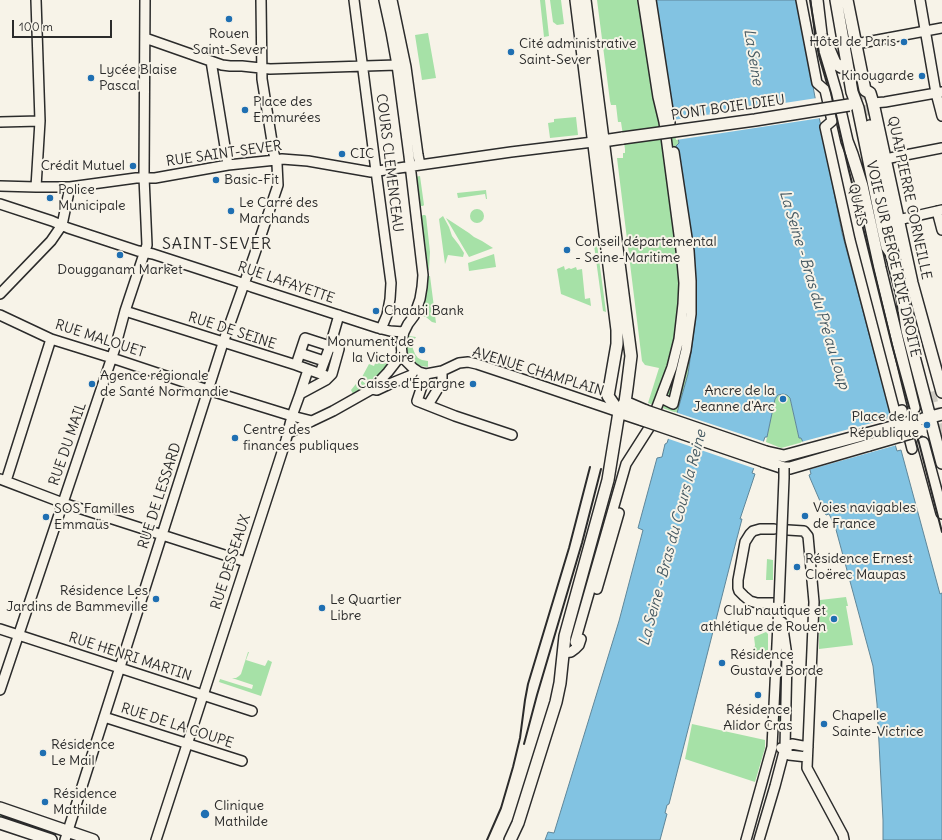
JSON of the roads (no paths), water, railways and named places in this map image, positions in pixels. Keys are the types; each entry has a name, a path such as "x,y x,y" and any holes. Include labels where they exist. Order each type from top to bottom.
{"main road":[{"path":"576,0 604,189 617,330 616,353 608,396 619,412 645,416 768,453 784,456 866,434 928,424"},
{"path":"585,0 598,141"},
{"path":"817,0 829,50 835,63 841,67"},
{"name":"VOIE SUR BERGE RIVE DROITE","path":"817,0 825,55 836,93 847,141 862,186 914,408"},
{"name":"QUAI PIERRE CORNEILLE","path":"836,0 853,104 859,114 887,247 891,253 902,295 906,330 928,424 942,463"},
{"name":"QUAI PIERRE CORNEILLE","path":"847,0 865,90 870,93 873,103 885,159 895,236 906,254 914,292 924,324 935,392"},
{"name":"PONT BOIELDIEU","path":"598,141 748,121 853,104 873,103"},
{"path":"870,126 894,222 891,253"},
{"path":"510,840 518,823 556,702 560,683 565,636 570,613 608,480 619,412 624,402 627,388 631,356 604,189"},
{"path":"902,295 935,392"},
{"path":"616,353 631,356"},
{"path":"624,402 645,416 784,468 790,468 928,424 942,414"},
{"path":"924,443 942,513"},
{"path":"0,808 66,835 93,840"},
{"path":"0,823 51,840"}],"street":[{"path":"36,0 40,121 36,187"},
{"name":"RUE DU MAIL","path":"0,690 112,358 147,244 144,177 145,0"},
{"path":"261,0 262,80 276,160"},
{"name":"COURS CLEMENCEAU","path":"354,0 391,283 387,315 381,329"},
{"name":"COURS CLEMENCEAU","path":"384,0 397,65 422,262 423,280 420,299 414,316 404,332"},
{"name":"COURS CLEMENCEAU","path":"392,0 406,67 420,165"},
{"path":"575,642 626,464 650,428 672,367 679,339 683,304 683,266 664,122 658,97 644,0"},
{"path":"651,0 688,243 691,282 691,314 686,350 673,404 661,398"},
{"name":"QUAIS","path":"801,0 817,83 825,90 832,121 825,127 850,240 894,396 895,412 902,410 912,449"},
{"path":"920,0 939,93 942,116"},
{"path":"856,44 942,28"},
{"path":"145,38 222,65 230,66 262,68 397,65"},
{"path":"211,61 228,165"},
{"path":"873,103 939,93"},
{"path":"0,122 40,121"},
{"name":"RUE SAINT-SEVER","path":"0,186 70,187 144,177 155,178 228,165 282,159 371,172 598,141"},
{"path":"885,159 942,148"},
{"name":"RUE DE LESSARD","path":"66,835 223,343 278,185 276,160"},
{"path":"0,294 51,241 62,226 70,187"},
{"name":"RUE LAFAYETTE","path":"0,204 138,251 153,254 381,329 404,332"},
{"path":"894,222 940,211 942,230"},
{"name":"RUE DE SEINE","path":"126,311 296,365 329,377"},
{"name":"RUE MALOUET","path":"0,315 51,339 208,390 312,421"},
{"path":"320,373 339,315"},
{"path":"404,332 401,343 402,354 408,364 422,373"},
{"path":"296,365 305,338 339,349 332,374 326,380 300,394"},
{"path":"51,339 3,480 63,503 246,562"},
{"path":"300,353 324,361"},
{"path":"287,434 334,411 372,389 402,354"},
{"name":"AVENUE CHAMPLAIN","path":"422,373 446,369 459,363 468,362 619,412"},
{"path":"428,405 442,382 446,369"},
{"name":"RUE DESSEAUX","path":"156,840 308,370"},
{"path":"372,389 377,390 392,383 422,373"},
{"path":"422,373 418,401 455,416 512,435"},
{"path":"746,840 772,747 784,456"},
{"path":"563,654 571,652 579,645 619,513"},
{"path":"774,529 756,530 751,532 747,537 738,584 742,594 750,601 779,605"},
{"path":"788,530 804,531 808,536 814,602 807,768 843,835 844,840"},
{"path":"759,840 785,748 787,656 779,605"},
{"name":"RUE HENRI MARTIN","path":"0,629 252,711"},
{"name":"RUE DE LA COUPE","path":"104,717 242,761"},
{"path":"772,747 785,748 792,744 808,747"},
{"path":"785,748 789,755 807,757"},
{"path":"754,811 767,816"}],"water":[{"path":"653,0 797,0 842,233 891,416 887,417 897,451 901,450 940,594 942,593 942,840 883,840 877,704 873,666 835,526 829,514 826,515 810,478 809,475 811,474 803,442 801,438 799,438 790,398 783,394 778,395 775,399 767,437 765,437 752,473 755,474 740,519 742,519 669,804 667,805 665,813 667,814 660,840 545,840 548,832 554,833 619,621 643,530 638,528 657,458 662,457 688,374 695,323 694,274 676,146 679,143 674,114 670,109"}],"tunnel":[{"path":"846,60 859,79 870,126"},
{"path":"930,392 942,440"}],"railway":[{"path":"810,0 819,53 831,93 892,345 942,532"},
{"path":"487,840 501,808 513,767 520,738 528,684 569,548 590,467"},
{"path":"524,744 582,543 601,469"}],"place":[{"name":"Rouen Saint-Sever","path":"229,19"},
{"name":"Hôtel de Paris","path":"904,42"},
{"name":"Cité administrative Saint-Sever","path":"511,52"},
{"name":"Kinougarde","path":"922,76"},
{"name":"Lycée Blaise Pascal","path":"91,78"},
{"name":"Place des Emmurées","path":"245,110"},
{"name":"CIC","path":"342,154"},
{"name":"Crédit Mutuel","path":"133,166"},
{"name":"Basic-Fit","path":"216,180"},
{"name":"Police Municipale","path":"50,198"},
{"name":"Le Carré des Marchands","path":"231,211"},
{"name":"Conseil départemental - Seine-Maritime","path":"567,250"},
{"name":"Dougganam Market","path":"120,255"},
{"name":"Chaabi Bank","path":"376,311"},
{"name":"Monument de la Victoire","path":"422,350"},
{"name":"Agence régionale de Santé Normandie","path":"92,384"},
{"name":"Caisse d'Épargne","path":"473,384"},
{"name":"Ancre de la Jeanne d'Arc","path":"783,399"},
{"name":"Place de la République","path":"927,425"},
{"name":"Centre des finances publiques","path":"235,438"},
{"name":"Voies navigables de France","path":"805,516"},
{"name":"SOS Familles Emmaüs","path":"46,517"},
{"name":"Résidence Ernest Cloërec Maupas","path":"797,567"},
{"name":"Résidence Les Jardins de Bammeville","path":"156,599"},
{"name":"Le Quartier Libre","path":"322,608"},
{"name":"Club nautique et athlétique de Rouen","path":"834,619"},
{"name":"Résidence Gustave Borde","path":"722,663"},
{"name":"Résidence Alidor Cras","path":"758,695"},
{"name":"Chapelle Sainte-Victrice","path":"824,724"},
{"name":"Résidence Le Mail","path":"43,753"},
{"name":"Résidence Mathilde","path":"45,802"},
{"name":"Clinique Mathilde","path":"205,814"}],"district":[{"name":"SAINT-SEVER","path":"217,244"}],"water label":[{"name":"La Seine","path":"753,57"},
{"name":"La Seine - Bras du Pré au Loup","path":"814,290"},
{"name":"La Seine - Bras du Cours la Reine","path":"673,538"}]}
